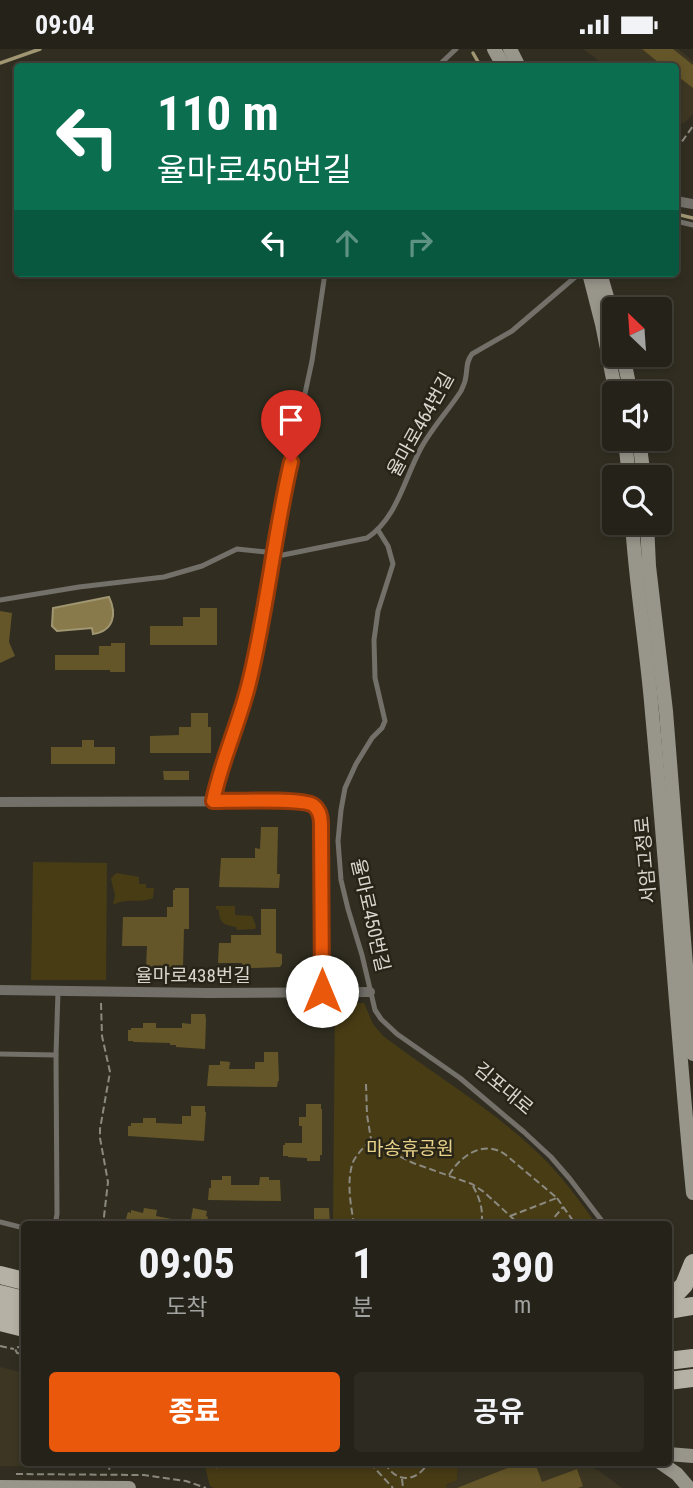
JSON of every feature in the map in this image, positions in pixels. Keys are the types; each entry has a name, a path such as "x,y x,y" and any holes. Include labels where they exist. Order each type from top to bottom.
{"main road":[{"path":"590,277 613,381"},
{"path":"601,277 607,297"},
{"name":"서암고정로","path":"633,535 652,711 693,1193"},
{"name":"서암고정로","path":"648,535 666,711 693,1054"},
{"path":"672,1298 684,1285 693,1263"},
{"path":"0,1275 21,1280"},
{"path":"0,1294 21,1299"},
{"path":"672,1309 693,1306"},
{"path":"0,1309 21,1314"},
{"path":"0,1322 21,1327"},
{"path":"672,1454 693,1457"},
{"path":"665,1466 677,1474 689,1488"},
{"path":"0,1487 129,1488"}],"street":[{"name":"율마로450번길","path":"0,802 298,801 312,804 320,812 321,824 322,991"},
{"name":"율마로438번길","path":"0,990 370,992"}],"lane":[{"path":"441,63 456,49"},
{"path":"213,801 249,681 274,557 282,500 312,361 324,277"},
{"name":"율마로464번길","path":"379,530 401,494 421,448 461,391 468,359 481,348 512,331 575,277"},
{"path":"0,600 164,577 202,566 237,549 266,552 274,557 367,538 379,530"},
{"name":"율마로450번길","path":"370,992 341,880 338,841 345,788 356,764 385,721 375,678 374,640 378,611 393,564 388,545 379,530"},
{"path":"56,1221 58,991"},
{"name":"김포대로","path":"370,992 375,1010 387,1025 460,1078 524,1132 551,1157 603,1221"},
{"path":"0,1054 56,1055"},
{"path":"0,1222 21,1227"}],"path":[{"path":"679,146 693,126"},
{"path":"102,1003 102,1036 110,1072 100,1129 108,1182 103,1221"},
{"path":"366,1084 371,1140 413,1163 472,1184 516,1221"},
{"path":"353,1221 350,1199 351,1171 354,1161 371,1140"},
{"path":"448,1175 458,1161 474,1151 500,1151 557,1198 573,1221"},
{"path":"472,1184 482,1207 481,1221"},
{"path":"510,1216 557,1198"},
{"path":"551,1221 564,1206"},
{"path":"509,1221 510,1216"},
{"path":"0,1346 21,1348"},
{"path":"15,1349 21,1354"},
{"path":"109,1466 110,1474"},
{"path":"373,1466 393,1488"},
{"path":"386,1466 402,1478 416,1476 426,1466"},
{"path":"402,1478 403,1488"}],"shaded area":[{"path":"583,49 678,49 693,61 693,114 684,123 679,122 679,63 602,63"},
{"path":"109,597 113,610 112,621 100,632 93,634 92,628 57,631 52,626 53,608"},
{"path":"0,1367 21,1372 21,1466 94,1467 0,1466"},
{"path":"458,1466 588,1466 622,1488 447,1488 446,1485 457,1480"}],"green space":[{"path":"33,862 107,863 106,980 31,980"},
{"path":"117,873 139,877 139,884 154,888 153,898 123,901 113,905 115,895 111,879"},
{"path":"216,906 235,906 235,915 252,916 255,929 237,930 236,927 225,924 221,921"},
{"name":"마송휴공원","path":"335,1003 364,1003 373,1024 383,1036 521,1137 562,1179 594,1221 333,1221"},
{"path":"205,1466 458,1466 457,1480 446,1485 447,1488 210,1486"}],"building":[{"path":"642,49 673,49 693,65 693,88 679,77 679,63 659,63"},
{"path":"200,608 217,608 217,645 150,645 150,626 183,626 183,617 200,617"},
{"path":"0,611 12,613 9,642 15,656 0,663"},
{"path":"111,643 125,643 125,672 55,670 55,655 99,655 99,646 111,646"},
{"path":"191,713 208,713 211,753 150,753 150,736 179,735 179,727 191,727"},
{"path":"82,740 94,740 94,747 115,747 115,764 51,764 51,747 82,747"},
{"path":"163,771 189,771 189,780 164,780"},
{"path":"261,827 278,827 279,888 219,887 221,858 255,858 255,848 260,849"},
{"path":"175,888 189,888 189,929 184,929 183,967 146,969 147,946 122,946 123,917 167,917 167,907 173,907"},
{"path":"261,909 276,909 276,953 282,954 280,967 252,968 242,963 218,963 219,943 231,943 231,935 261,935"},
{"path":"191,1014 205,1014 205,1049 176,1047 170,1043 128,1041 128,1030 131,1028 143,1028 143,1023 156,1023 156,1028 182,1028 182,1023 191,1024"},
{"path":"264,1052 278,1052 277,1087 207,1086 209,1065 220,1065 220,1061 230,1062 229,1069 255,1069 255,1062 264,1062"},
{"path":"306,1104 321,1104 320,1161 283,1156 285,1143 302,1143 299,1117 306,1117"},
{"path":"191,1106 205,1106 204,1141 128,1136 128,1126 131,1126 131,1123 143,1123 143,1118 156,1118 156,1123 182,1124 182,1116 191,1116"},
{"path":"222,1176 231,1176 231,1185 259,1185 260,1177 280,1180 281,1201 208,1200 211,1180 222,1180"},
{"path":"144,1208 157,1210 156,1216 182,1221 125,1221 131,1210 143,1213"},
{"path":"193,1208 207,1211 207,1221 191,1221"},
{"path":"314,1208 329,1208 330,1221 314,1221"},
{"path":"512,1466 536,1466 542,1482 577,1469 583,1486 578,1488 457,1488"}],"waterway":[{"path":"0,63 40,49"},
{"path":"473,53 479,63"},
{"path":"679,215 693,218"}],"route":[{"path":"291,462 249,681 213,801 298,801 312,804 320,812 322,991"}]}
